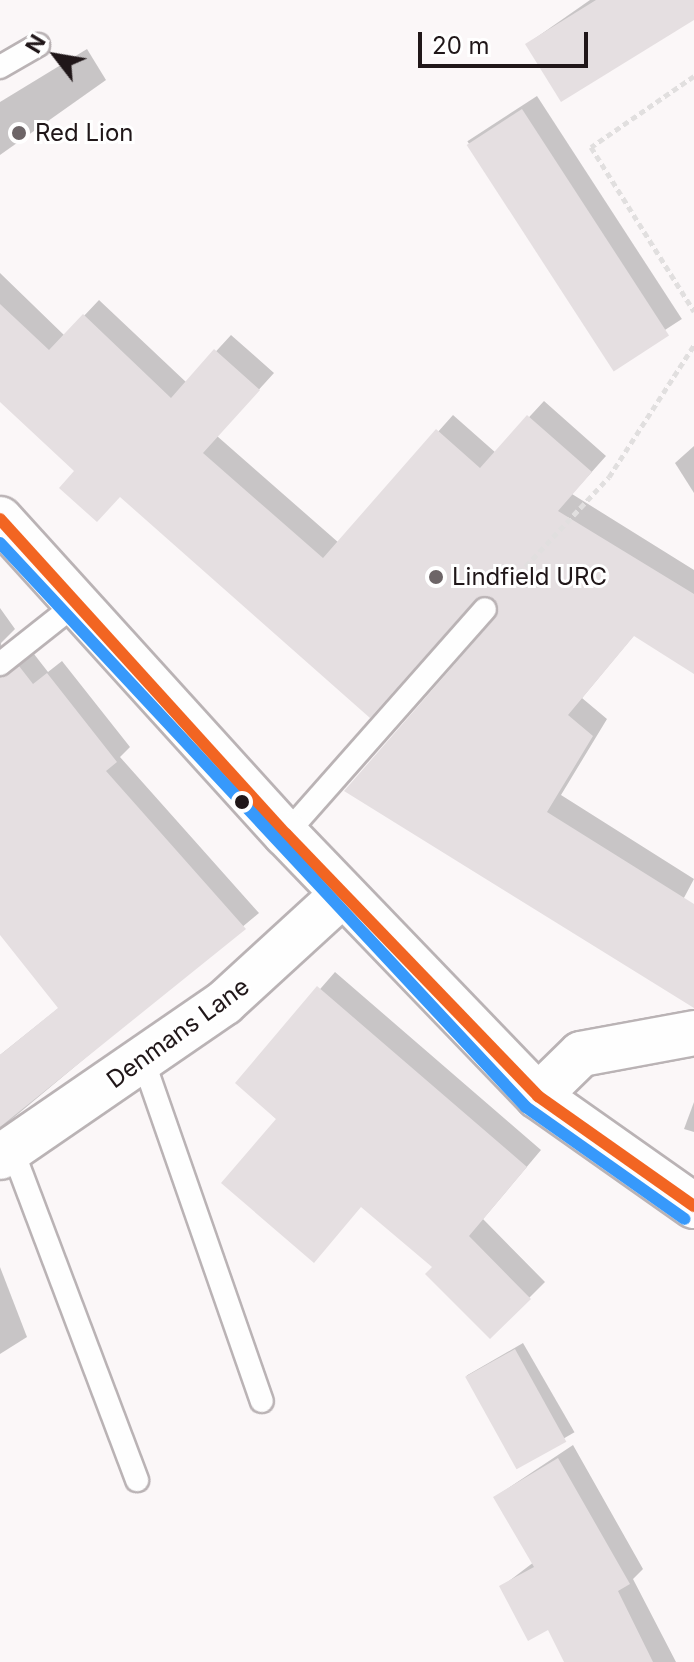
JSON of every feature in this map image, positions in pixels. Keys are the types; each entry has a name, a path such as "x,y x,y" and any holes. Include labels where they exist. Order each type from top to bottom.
{"main road":[{"path":"0,519 286,834 538,1096 694,1206"},
{"name":"Denmans Lane","path":"6,1153 224,1003 343,894"},
{"path":"538,1096 581,1054 694,1033"}],"lane":[{"path":"0,67 38,45"},
{"path":"0,664 77,603"},
{"path":"286,834 485,609"},
{"path":"143,1060 262,1401"},
{"path":"6,1153 137,1480"}],"path":[{"path":"694,76 591,147 694,311"},
{"path":"485,609 609,477 694,345"}],"building":[{"path":"596,0 694,0 694,20 561,102 525,44"},
{"path":"522,109 669,335 614,371 467,145"},
{"path":"0,304 49,350 83,314 171,398 214,349 260,390 203,453 323,558 436,429 480,468 527,415 592,472 558,511 694,594 694,674 634,636 568,715 593,736 547,812 694,904 694,1008 344,791 495,618 495,599 475,600 370,718 120,497 97,522 59,488 74,471 0,402"},
{"path":"19,666 33,684 47,673 117,762 106,771 246,929 0,1127 0,1055 58,1008 0,935 0,678"},
{"path":"317,986 527,1167 469,1236 531,1299 490,1339 425,1274 432,1267 361,1207 314,1263 221,1183 276,1119 235,1083"},
{"path":"515,1349 566,1442 517,1469 465,1377"},
{"path":"558,1458 630,1584 618,1591 653,1662 564,1662 548,1630 528,1641 499,1586 534,1567 493,1497"}],"transit line":[{"path":"0,519 286,834 538,1096 694,1206"},
{"path":"0,543 526,1107 685,1219"}],"place":[{"name":"Red Lion","path":"19,133"},
{"name":"Lindfield URC","path":"436,577"}]}
